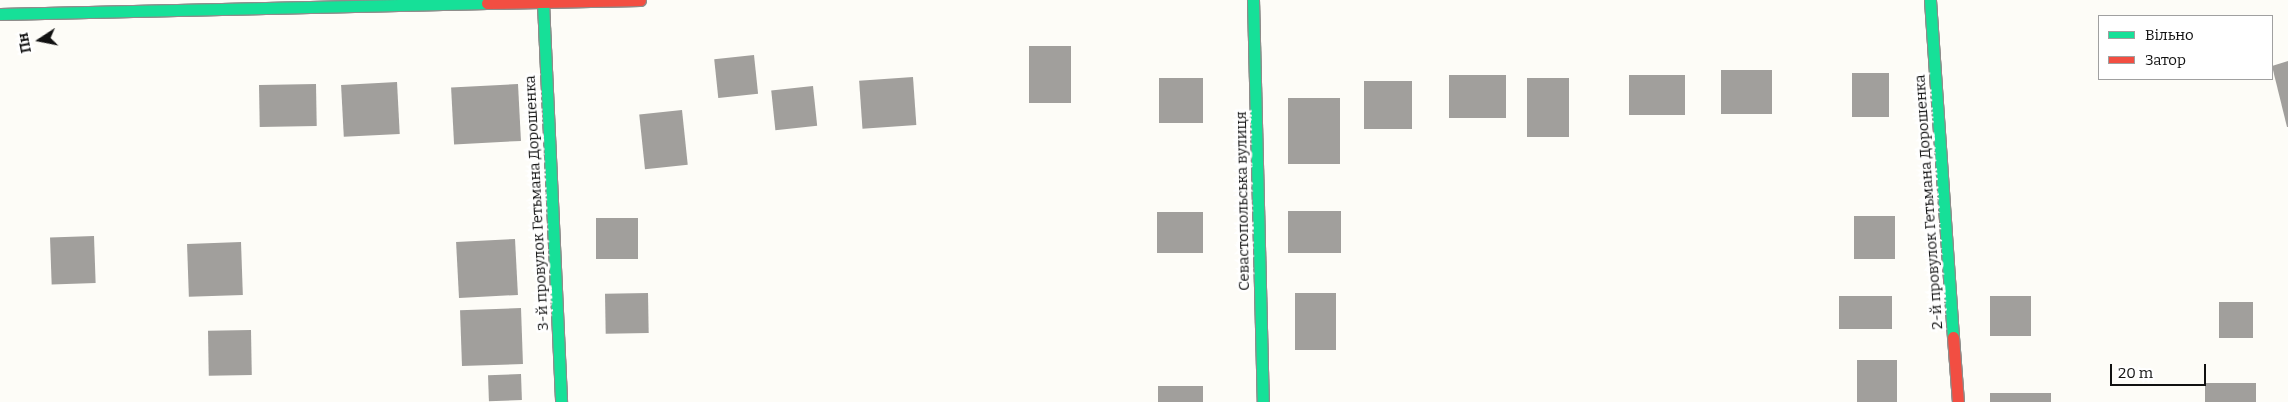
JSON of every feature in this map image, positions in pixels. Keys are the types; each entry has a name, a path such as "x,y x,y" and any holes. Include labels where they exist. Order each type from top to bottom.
{"street":[{"path":"0,14 640,0"},
{"name":"Севастопольська вулиця","path":"1253,0 1263,402"},
{"name":"2-й провулок Гетьмана Дорошенка","path":"1930,0 1958,402"},
{"name":"3-й провулок Гетьмана Дорошенка","path":"543,3 561,402"}],"building":[{"path":"1029,46 1071,46 1071,103 1029,103"},
{"path":"754,55 758,94 718,98 714,59"},
{"path":"2288,61 2288,127 2273,70 2273,66"},
{"path":"1721,70 1772,70 1772,114 1721,114"},
{"path":"1852,73 1889,73 1889,117 1852,117"},
{"path":"1449,75 1506,75 1506,118 1449,118"},
{"path":"1629,75 1685,75 1685,115 1629,115"},
{"path":"913,77 916,125 862,129 859,81"},
{"path":"1159,78 1203,78 1203,123 1159,123"},
{"path":"1527,78 1569,78 1569,137 1527,137"},
{"path":"1364,81 1412,81 1412,129 1364,129"},
{"path":"397,82 400,134 344,137 341,85"},
{"path":"316,84 317,126 260,127 259,85"},
{"path":"518,84 521,141 454,144 451,88"},
{"path":"813,86 817,126 775,130 771,90"},
{"path":"1288,98 1340,98 1340,164 1288,164"},
{"path":"682,110 688,165 645,169 639,114"},
{"path":"1288,211 1341,211 1341,253 1288,253"},
{"path":"1157,212 1203,212 1203,253 1157,253"},
{"path":"1854,216 1895,216 1895,259 1854,259"},
{"path":"596,218 638,218 638,259 596,259"},
{"path":"94,236 96,283 52,285 50,238"},
{"path":"515,239 518,295 459,298 456,242"},
{"path":"241,242 243,295 189,297 187,244"},
{"path":"648,293 649,333 606,334 605,294"},
{"path":"1295,293 1336,293 1336,350 1295,350"},
{"path":"1839,296 1892,296 1892,329 1839,329"},
{"path":"1990,296 2031,296 2031,336 1990,336"},
{"path":"2219,302 2253,302 2253,338 2219,338"},
{"path":"521,308 523,364 462,366 460,310"},
{"path":"251,330 252,375 209,376 208,331"},
{"path":"1857,360 1897,360 1897,402 1857,402"},
{"path":"521,374 522,400 489,401 488,375"},
{"path":"2205,383 2256,383 2256,402 2205,402"},
{"path":"1158,386 1203,386 1203,402 1158,402"},
{"path":"1990,393 2051,393 2051,402 1990,402"}],"traffic: fast":[{"path":"1253,0 1263,402"},
{"path":"1930,0 1953,337"},
{"path":"0,14 487,3"},
{"path":"543,3 561,402"}],"traffic: jam":[{"path":"487,3 640,0"},
{"path":"1953,337 1958,402"}]}
